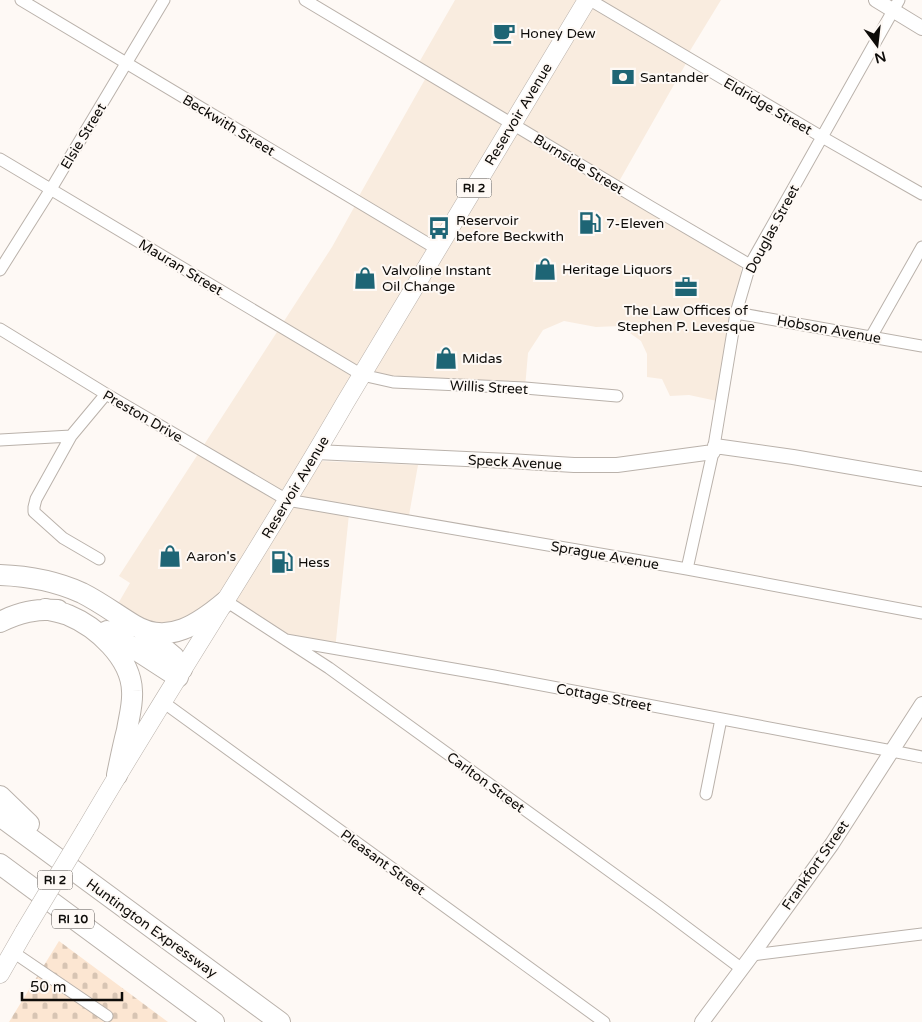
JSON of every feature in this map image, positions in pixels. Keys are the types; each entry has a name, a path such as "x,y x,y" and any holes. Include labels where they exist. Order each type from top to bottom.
{"highway":[{"path":"0,576 38,579 68,587 93,599 135,626 169,652 174,657 180,673"},
{"path":"135,626 156,633 180,631 202,620 226,601"},
{"path":"0,622 29,610 45,609 71,612 86,618 180,673"},
{"path":"45,609 69,616 95,632 115,650 125,665 131,682 132,700 117,775"},
{"path":"0,796 108,896"},
{"name":"Huntington Expressway","path":"0,816 280,1022"},
{"name":"RI 10","path":"5,870 214,1022"},
{"path":"132,961 201,1022"}],"main road":[{"name":"Reservoir Avenue","path":"0,974 117,775 226,601 589,0"}],"street":[{"name":"Beckwith Street","path":"21,0 437,250"},
{"name":"Elsie Street","path":"0,270 51,189 164,0"},
{"name":"Burnside Street","path":"305,0 750,265"},
{"name":"Eldridge Street","path":"589,0 922,194"},
{"path":"876,0 896,5 922,28"},
{"name":"Douglas Street","path":"687,569 714,449 736,312 750,265 896,5"},
{"name":"Mauran Street","path":"0,159 362,376"},
{"path":"871,337 922,247"},
{"name":"Hobson Avenue","path":"736,312 922,346"},
{"name":"Preston Drive","path":"0,329 106,394 287,500"},
{"name":"Willis Street","path":"362,376 394,382 525,388 617,396"},
{"path":"99,559 63,538 34,512 34,507 36,499 71,436 106,394"},
{"path":"0,440 71,436"},
{"name":"Speck Avenue","path":"316,452 617,465 714,449 793,457 922,479"},
{"name":"Sprague Avenue","path":"287,500 687,569 922,613"},
{"name":"Carlton Street","path":"226,601 337,674 650,900 742,969"},
{"name":"Cottage Street","path":"286,640 494,676 922,757"},
{"name":"Pleasant Street","path":"163,702 604,1022"},
{"name":"Frankfort Street","path":"702,1022 832,844 922,704"},
{"path":"706,794 721,719"},
{"path":"752,955 922,934"},
{"path":"13,952 107,1016"}],"shaded area":[{"path":"455,0 721,0 688,54 688,60 617,185 742,261 738,306 717,401 689,395 670,396 662,379 647,377 647,354 641,341 620,326 596,327 564,321 543,330 528,353 525,388 364,383 320,461 418,465 408,521 349,514 335,650 310,646 216,595 203,611 179,625 150,627 119,602 130,583 119,576 332,247 428,74 417,66"}],"green space":[{"path":"59,941 168,1022 9,1022"}],"place":[{"name":"Honey Dew","path":"504,33"},
{"name":"Santander","path":"623,77"},
{"name":"7-Eleven","path":"590,223"},
{"name":"Reservoir before Beckwith","path":"439,228"},
{"name":"Heritage Liquors","path":"545,269"},
{"name":"Valvoline Instant Oil Change","path":"365,278"},
{"name":"The Law Offices of Stephen P. Levesque","path":"686,287"},
{"name":"Midas","path":"446,358"},
{"name":"Aaron's","path":"170,556"},
{"name":"Hess","path":"282,562"}]}
